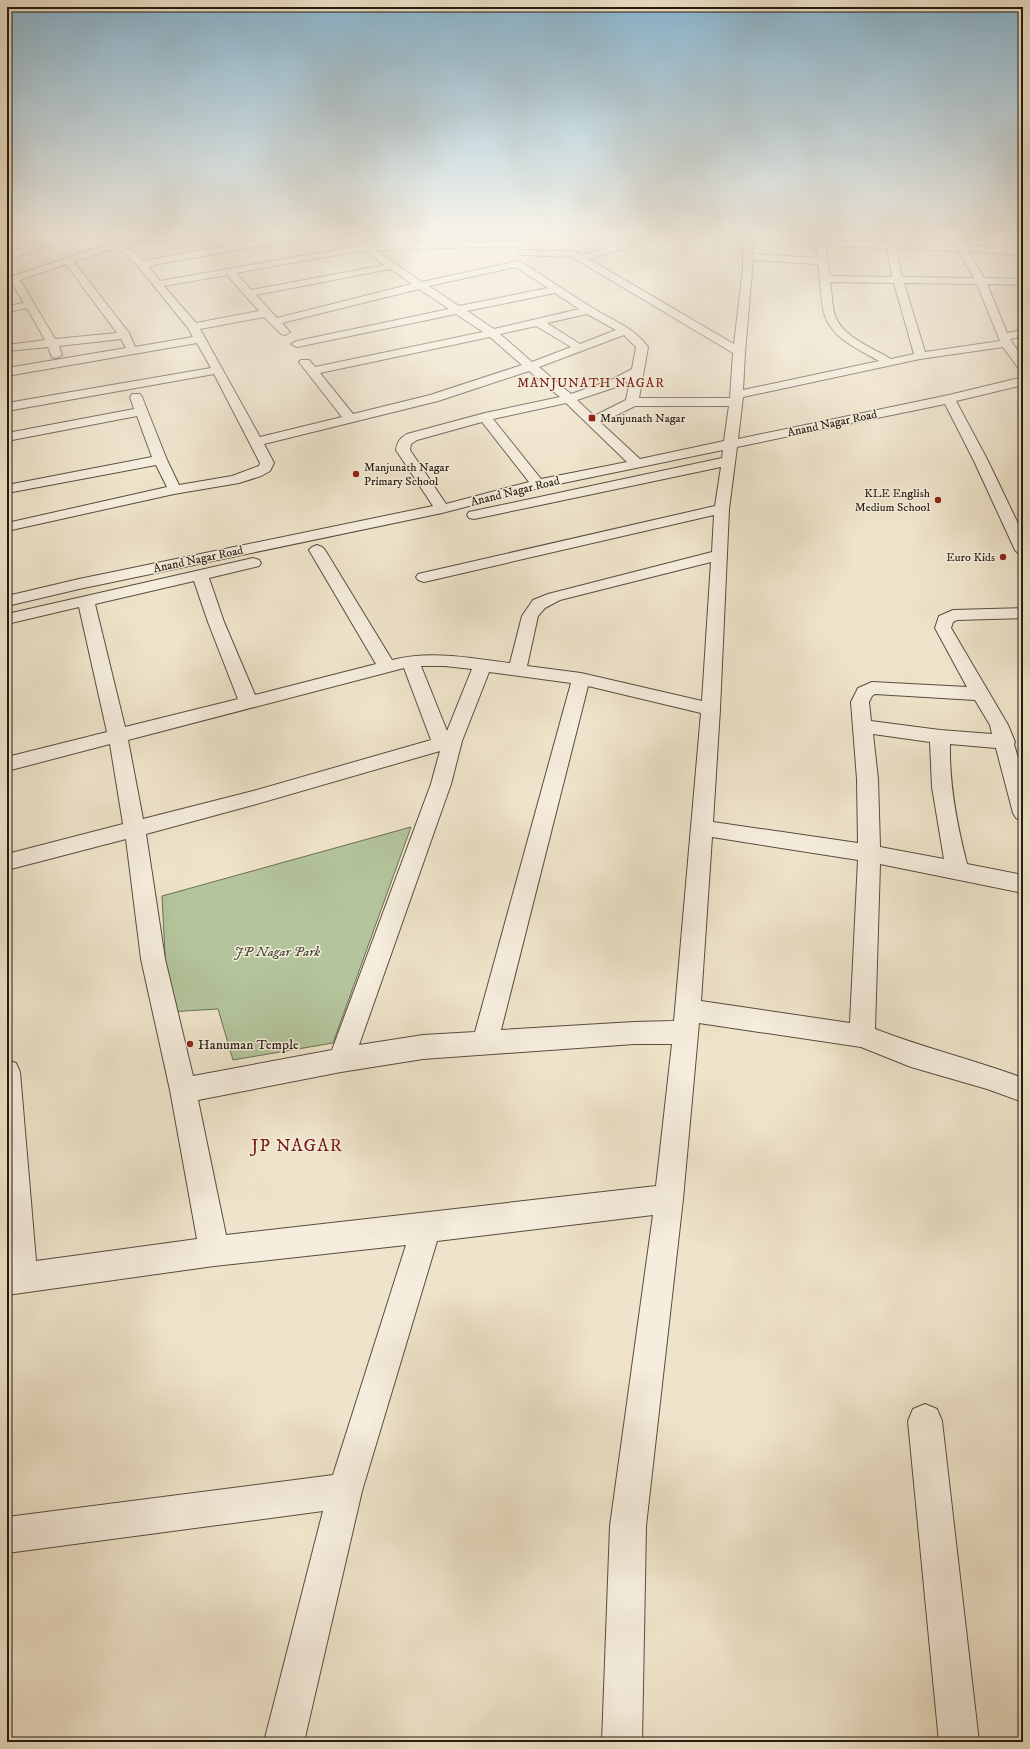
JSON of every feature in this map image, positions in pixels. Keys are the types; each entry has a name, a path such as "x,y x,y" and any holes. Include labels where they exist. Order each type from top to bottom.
{"street":[{"path":"35,316 52,343 59,363"},
{"path":"110,316 125,335 132,351"},
{"path":"7,527 257,473 265,468 267,463 257,442 218,370 196,333 183,316"},
{"path":"7,372 132,351 257,316"},
{"path":"269,316 297,344 311,372 349,418"},
{"path":"276,321 298,316"},
{"path":"297,344 437,316"},
{"path":"467,316 492,333 569,399 636,463"},
{"path":"311,372 492,333 565,316"},
{"path":"598,316 624,331 639,342 642,347 642,354 637,371 632,402"},
{"path":"677,316 739,352"},
{"path":"622,1742 628,1526 669,1198 686,1021 711,709 722,509 736,399 743,316"},
{"path":"830,316 837,328 846,337 890,362"},
{"path":"908,316 920,356"},
{"path":"995,316 1012,355 1023,367"},
{"path":"538,322 578,348"},
{"path":"257,442 434,398 531,366 624,331"},
{"path":"592,422 623,408 632,402 736,399 890,362 1005,340 1023,333"},
{"path":"7,348 125,335"},
{"path":"7,407 218,370"},
{"path":"442,509 403,450 403,445 406,440 484,417 569,399 615,383 637,371"},
{"name":"Anand Nagar Road","path":"7,601 87,582 442,509 538,484 636,463 729,453 1023,381"},
{"path":"132,386 140,412 160,460 175,490"},
{"path":"949,399 981,461 1023,550"},
{"path":"7,437 140,412"},
{"path":"484,417 538,484"},
{"path":"387,667 309,551 729,453"},
{"path":"7,489 160,460"},
{"path":"424,577 722,509"},
{"path":"517,669 530,616 539,604 554,597 720,555"},
{"path":"7,619 200,574 270,560"},
{"path":"200,574 216,622 249,703"},
{"path":"86,600 118,736 135,830 153,959 183,1090 214,1251"},
{"path":"1023,613 953,615 945,620 943,628 999,725 1005,742 1023,813"},
{"path":"7,764 410,661 446,660 483,664 580,679 711,709"},
{"path":"410,661 447,743"},
{"path":"341,1060 441,784 447,743 483,664"},
{"path":"485,1043 580,679"},
{"path":"862,1036 868,946 869,853 868,788 860,702 864,692 872,688 980,694"},
{"path":"862,726 940,737 1005,742"},
{"path":"940,737 939,755 946,822 956,870"},
{"path":"7,862 135,830 447,743"},
{"path":"702,828 869,853 1023,884"},
{"path":"183,1090 341,1060 423,1047 634,1033 686,1021 862,1036 911,1055 987,1077 1023,1090"},
{"path":"7,1072 15,1278 214,1251 426,1228 669,1198"},
{"path":"284,1742 345,1490 426,1228"},
{"path":"925,1421 959,1742"},
{"path":"7,1535 345,1490"}],"green space":[{"name":"JP Nagar Park","path":"411,827 333,1043 233,1060 218,1009 168,1012 162,896"}],"place":[{"name":"Manjunath Nagar","path":"592,418"},
{"name":"Manjunath Nagar Primary School","path":"356,474"},
{"name":"KLE English Medium School","path":"938,500"},
{"name":"Euro Kids","path":"1003,557"},
{"name":"Hanuman Temple","path":"190,1044"}],"district":[{"name":"MANJUNATH NAGAR","path":"591,382"},
{"name":"JP NAGAR","path":"297,1145"}]}
